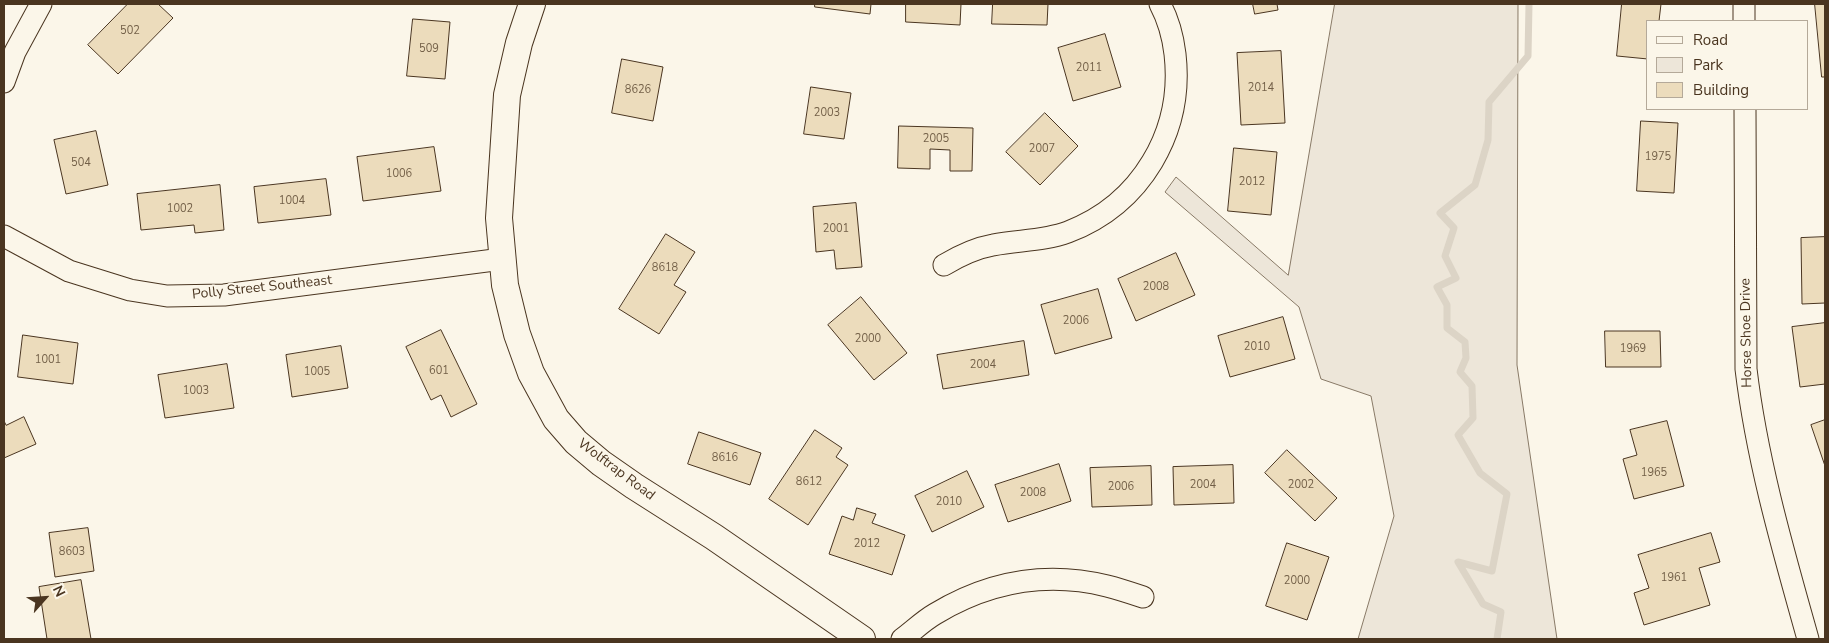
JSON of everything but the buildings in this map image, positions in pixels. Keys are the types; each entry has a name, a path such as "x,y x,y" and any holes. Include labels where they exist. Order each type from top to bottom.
{"street":[{"path":"4,82 15,52 41,4"},
{"name":"Wolftrap Road","path":"532,4 519,43 507,96 499,218 505,284 517,334 531,373 556,418 576,442 602,463 634,486 714,537 862,639"},
{"path":"944,265 963,254 991,245 1052,237 1070,231 1100,216 1118,202 1140,180 1156,156 1168,129 1175,102 1177,71 1173,41 1160,4"},
{"path":"1744,4 1744,20"},
{"name":"Horse Shoe Drive","path":"1745,110 1746,370 1750,404 1772,511 1808,639"},
{"name":"Polly Street Southeast","path":"4,236 69,271 130,290 167,296 224,295 502,259"},
{"path":"902,639 933,615 964,598 997,586 1035,580 1071,579 1107,586 1143,597"}],"green space":[{"path":"1335,4 1518,4 1517,365 1557,639 1358,639 1394,516 1371,396 1321,379 1299,307 1165,192 1176,177 1288,275"}],"waterway":[{"path":"1497,639 1501,612 1483,604 1458,562 1492,571 1507,494 1480,473 1458,435 1473,418 1472,386 1460,372 1466,358 1465,342 1447,328 1447,305 1437,287 1456,278 1445,256 1454,228 1440,213 1475,185 1488,140 1489,102 1528,56 1529,4"}]}
